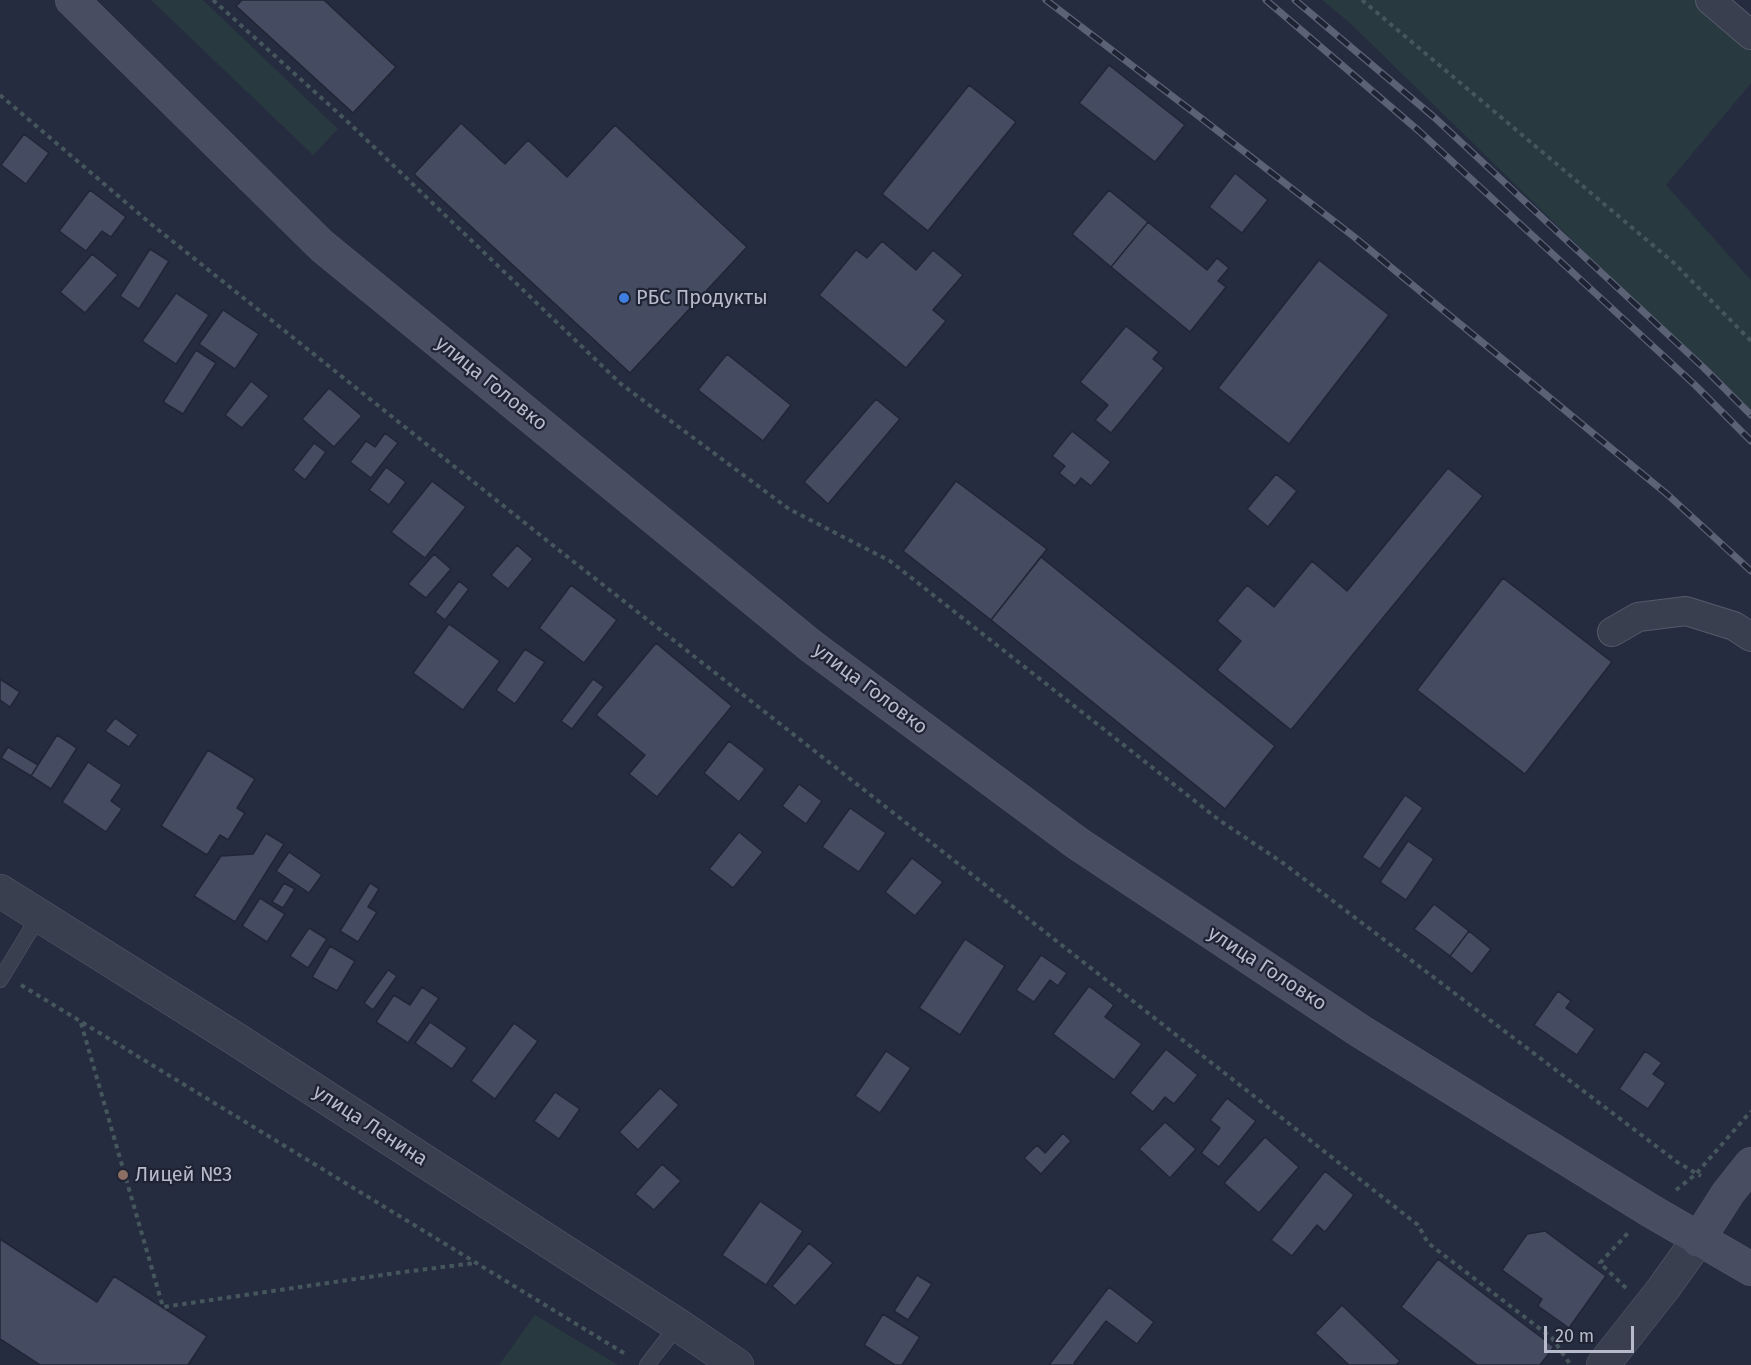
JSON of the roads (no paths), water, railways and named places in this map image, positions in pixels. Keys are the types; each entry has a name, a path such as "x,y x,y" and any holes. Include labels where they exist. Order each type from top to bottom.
{"main road":[{"name":"улица Головко","path":"72,0 322,246 811,646 1077,843 1360,1030 1698,1240 1751,1269"},
{"path":"1698,1240 1751,1164"}],"street":[{"path":"1710,0 1751,35"},
{"path":"1612,632 1638,617 1686,611 1734,626 1751,637"},
{"name":"улица Ленина","path":"0,891 231,1036 737,1365"},
{"path":"1603,1365 1664,1288 1698,1240"}],"lane":[{"path":"2,977 39,916"},
{"path":"640,1362 678,1325"}],"railway":[{"path":"1046,0 1353,236 1668,495 1751,571"},
{"path":"1266,0 1419,131 1695,385 1751,441"},
{"path":"1295,0 1435,118 1704,368 1751,415"}],"place":[{"name":"РБС Продукты","path":"624,298"},
{"name":"Лицей №3","path":"123,1175"}]}
